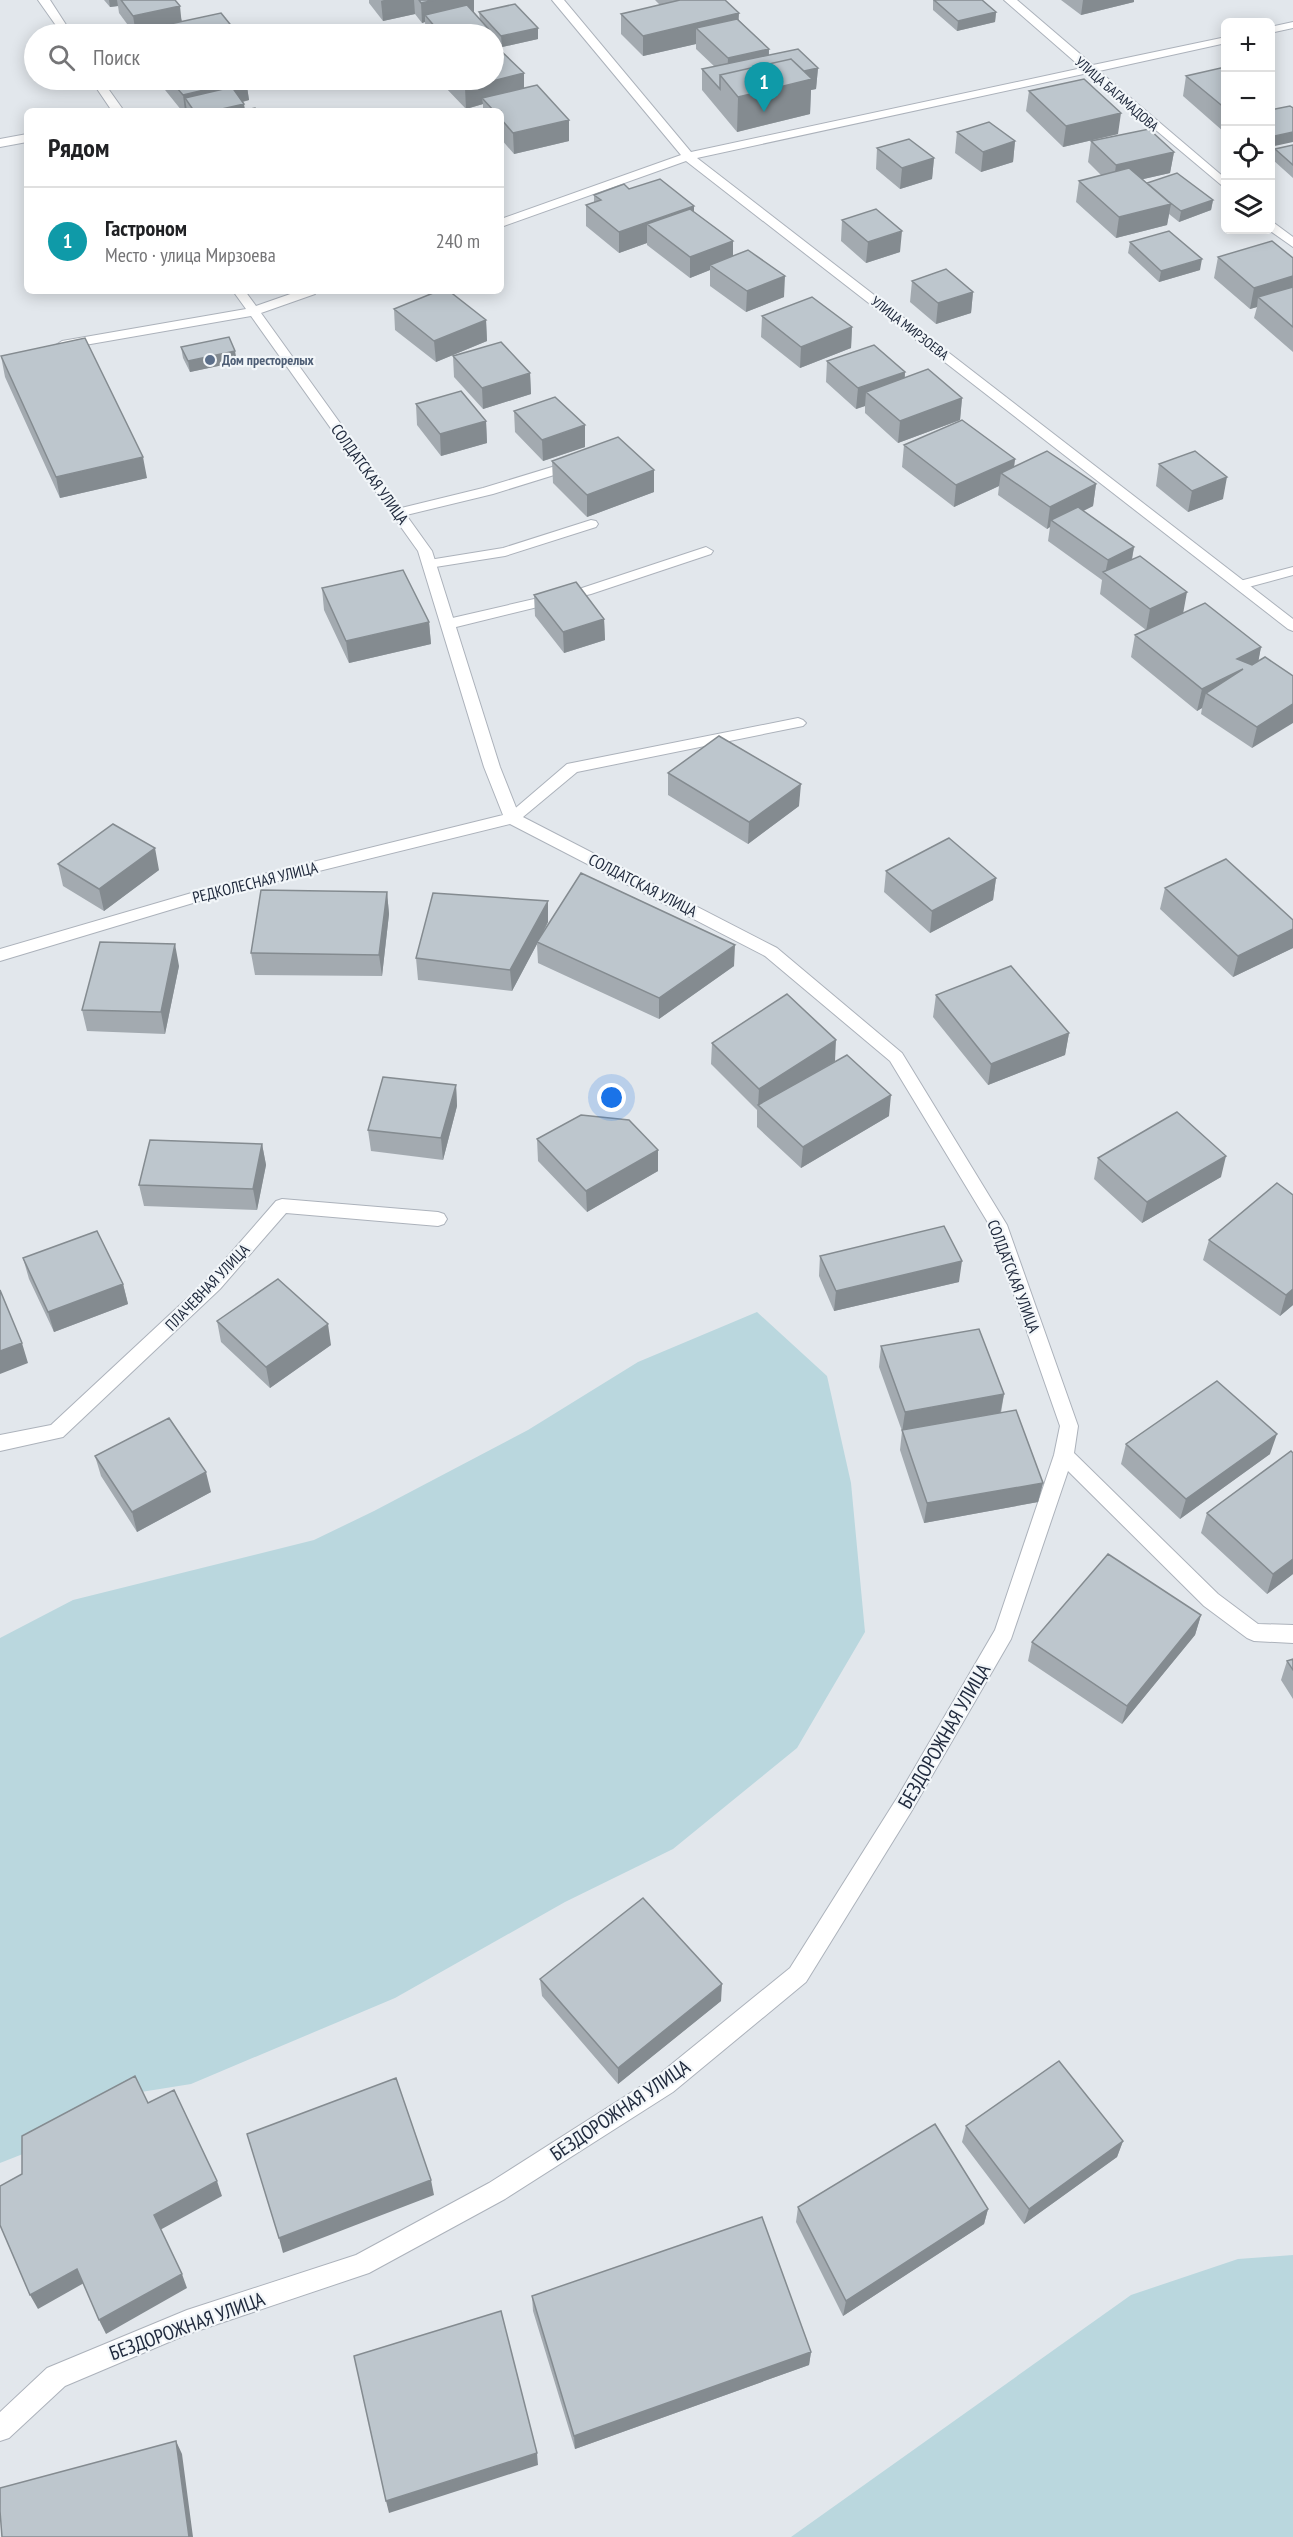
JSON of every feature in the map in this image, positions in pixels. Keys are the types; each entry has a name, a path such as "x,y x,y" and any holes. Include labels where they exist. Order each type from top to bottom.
{"street":[{"path":"44,0 60,24"},
{"name":"УЛИЦА МИРЗОЕВА","path":"558,0 688,156 1293,626"},
{"name":"УЛИЦА БАГАМАДОВА","path":"1010,0 1221,182"},
{"path":"1275,29 1293,25"},
{"path":"504,222 688,156 1221,41"},
{"path":"104,90 116,108"},
{"path":"0,143 24,139"},
{"path":"1275,228 1293,243"},
{"name":"СОЛДАТСКАЯ УЛИЦА","path":"241,294 425,551 492,767 512,818 771,952 896,1057 999,1225 1068,1426 1064,1455"},
{"path":"46,348 253,312 303,294"},
{"path":"398,513 488,490 587,460"},
{"path":"429,564 504,552 591,524"},
{"path":"448,624 586,591 706,551"},
{"path":"1241,585 1293,571"},
{"path":"512,818 572,768 798,723"},
{"name":"РЕДКОЛЕСНАЯ УЛИЦА","path":"0,956 212,892 512,818"},
{"name":"ПЛАЧЕВНАЯ УЛИЦА","path":"0,1443 56,1432 214,1284 282,1206 438,1219"},
{"path":"1064,1455 1210,1600 1254,1632 1293,1634"},
{"name":"БЕЗДОРОЖНАЯ УЛИЦА","path":"0,2429 56,2377 187,2322 361,2265 497,2191 665,2084 798,1975 904,1805 1004,1634 1064,1455"}],"shaded area":[{"path":"757,1312 827,1376 851,1483 865,1632 797,1748 673,1849 565,1902 395,1998 191,2084 141,2092 61,2139 0,2163 0,1638 73,1600 314,1540 528,1430 638,1362"},
{"path":"1293,2255 1293,2537 791,2537 1131,2295 1238,2259"}],"building":[{"path":"121,0 175,0 180,6 133,16"},
{"path":"419,0 435,0 421,3"},
{"path":"680,0 725,0 739,13 643,36 621,14"},
{"path":"934,0 982,0 996,12 958,21"},
{"path":"515,4 538,28 504,35 504,24 490,24 479,12"},
{"path":"467,5 484,24 433,24 425,15"},
{"path":"221,13 230,24 170,24"},
{"path":"737,19 769,49 728,58 696,28"},
{"path":"798,49 818,68 804,71 791,59 720,75 720,89 702,69"},
{"path":"504,54 524,73 504,78"},
{"path":"791,59 812,79 738,97 720,75"},
{"path":"1221,68 1221,105 1186,76"},
{"path":"1084,79 1121,113 1066,126 1029,91"},
{"path":"537,85 569,120 513,133 504,122 504,108 491,108 482,98"},
{"path":"179,90 204,90 183,95"},
{"path":"219,90 234,90 244,104 226,108 192,108 185,98"},
{"path":"1290,106 1293,108 1293,132 1275,136 1275,109"},
{"path":"989,122 1015,141 983,152 957,132"},
{"path":"1149,129 1174,152 1116,165 1091,141"},
{"path":"909,139 934,158 902,168 877,148"},
{"path":"1293,145 1293,165 1275,149"},
{"path":"1129,168 1171,204 1119,217 1079,181"},
{"path":"1177,173 1213,200 1181,211 1147,183"},
{"path":"660,179 694,206 619,232 586,205 601,200 594,195 624,184 629,189"},
{"path":"690,209 733,241 690,257 647,224"},
{"path":"876,209 902,231 868,242 842,220"},
{"path":"1169,231 1202,259 1161,271 1130,242"},
{"path":"1272,241 1293,258 1293,276 1254,288 1218,257"},
{"path":"748,250 785,276 747,291 710,265"},
{"path":"946,269 973,292 938,303 912,281"},
{"path":"1293,287 1293,327 1258,297"},
{"path":"431,294 453,294 486,320 434,341 394,309"},
{"path":"812,297 852,327 801,347 762,316"},
{"path":"229,337 235,351 188,361 181,347"},
{"path":"85,338 143,457 56,477 1,356"},
{"path":"501,342 530,373 482,388 453,356"},
{"path":"874,345 905,372 858,388 827,361"},
{"path":"928,369 962,398 900,421 866,392"},
{"path":"461,391 486,421 440,434 416,404"},
{"path":"555,397 585,425 542,440 514,411"},
{"path":"962,420 1015,459 956,485 904,445"},
{"path":"618,437 654,470 587,495 552,461"},
{"path":"1047,451 1096,484 1050,507 1001,473"},
{"path":"1195,451 1227,477 1192,491 1159,464"},
{"path":"1078,507 1134,547 1108,560 1051,520"},
{"path":"1140,556 1187,592 1150,609 1103,572"},
{"path":"403,570 429,622 346,641 322,588"},
{"path":"576,582 604,619 563,632 534,595"},
{"path":"1205,603 1261,647 1237,659 1252,665 1265,657 1293,676 1293,704 1257,727 1206,693 1243,669 1202,689 1135,635"},
{"path":"719,736 801,784 749,822 668,773"},
{"path":"113,824 155,848 99,889 58,864"},
{"path":"949,838 996,878 932,911 886,871"},
{"path":"1226,859 1293,920 1293,929 1238,956 1165,888"},
{"path":"581,873 735,945 659,998 537,942"},
{"path":"261,890 387,892 379,955 251,953"},
{"path":"433,893 548,901 510,970 416,958"},
{"path":"100,942 175,944 161,1012 82,1010"},
{"path":"1011,966 1069,1033 991,1064 936,995"},
{"path":"787,994 836,1040 759,1089 712,1043"},
{"path":"847,1055 891,1095 803,1147 758,1105"},
{"path":"383,1077 456,1085 441,1138 368,1130"},
{"path":"1177,1112 1226,1156 1147,1202 1098,1158"},
{"path":"581,1115 629,1120 658,1150 586,1191 537,1139"},
{"path":"150,1140 262,1144 253,1189 139,1185"},
{"path":"1277,1183 1293,1195 1293,1289 1286,1295 1209,1240"},
{"path":"944,1226 962,1261 836,1291 820,1256"},
{"path":"97,1231 123,1284 48,1312 23,1258"},
{"path":"278,1279 328,1324 266,1367 217,1321"},
{"path":"0,1290 22,1343 0,1351"},
{"path":"979,1329 1004,1394 905,1412 881,1346"},
{"path":"1217,1381 1277,1434 1186,1499 1126,1444"},
{"path":"1016,1410 1043,1483 927,1503 902,1430"},
{"path":"169,1418 206,1472 132,1512 95,1456"},
{"path":"1291,1451 1293,1453 1293,1559 1273,1574 1207,1513"},
{"path":"1108,1554 1201,1615 1127,1706 1032,1642"},
{"path":"1293,1659 1293,1670 1287,1661"},
{"path":"643,1898 722,1984 618,2068 540,1979"},
{"path":"1059,2061 1123,2141 1029,2209 966,2126"},
{"path":"135,2076 148,2103 174,2090 217,2181 154,2215 182,2274 99,2320 77,2269 30,2295 0,2225 0,2186 22,2174 22,2136"},
{"path":"396,2078 431,2180 279,2238 247,2134"},
{"path":"935,2124 988,2209 846,2301 798,2207"},
{"path":"762,2217 811,2352 574,2436 532,2296"},
{"path":"501,2311 537,2453 386,2501 354,2356"},
{"path":"176,2441 189,2537 2,2537 0,2488"}],"place":[{"name":"Гастроном","path":"764,112"},
{"name":"Дом престорелых","path":"210,360"}]}
